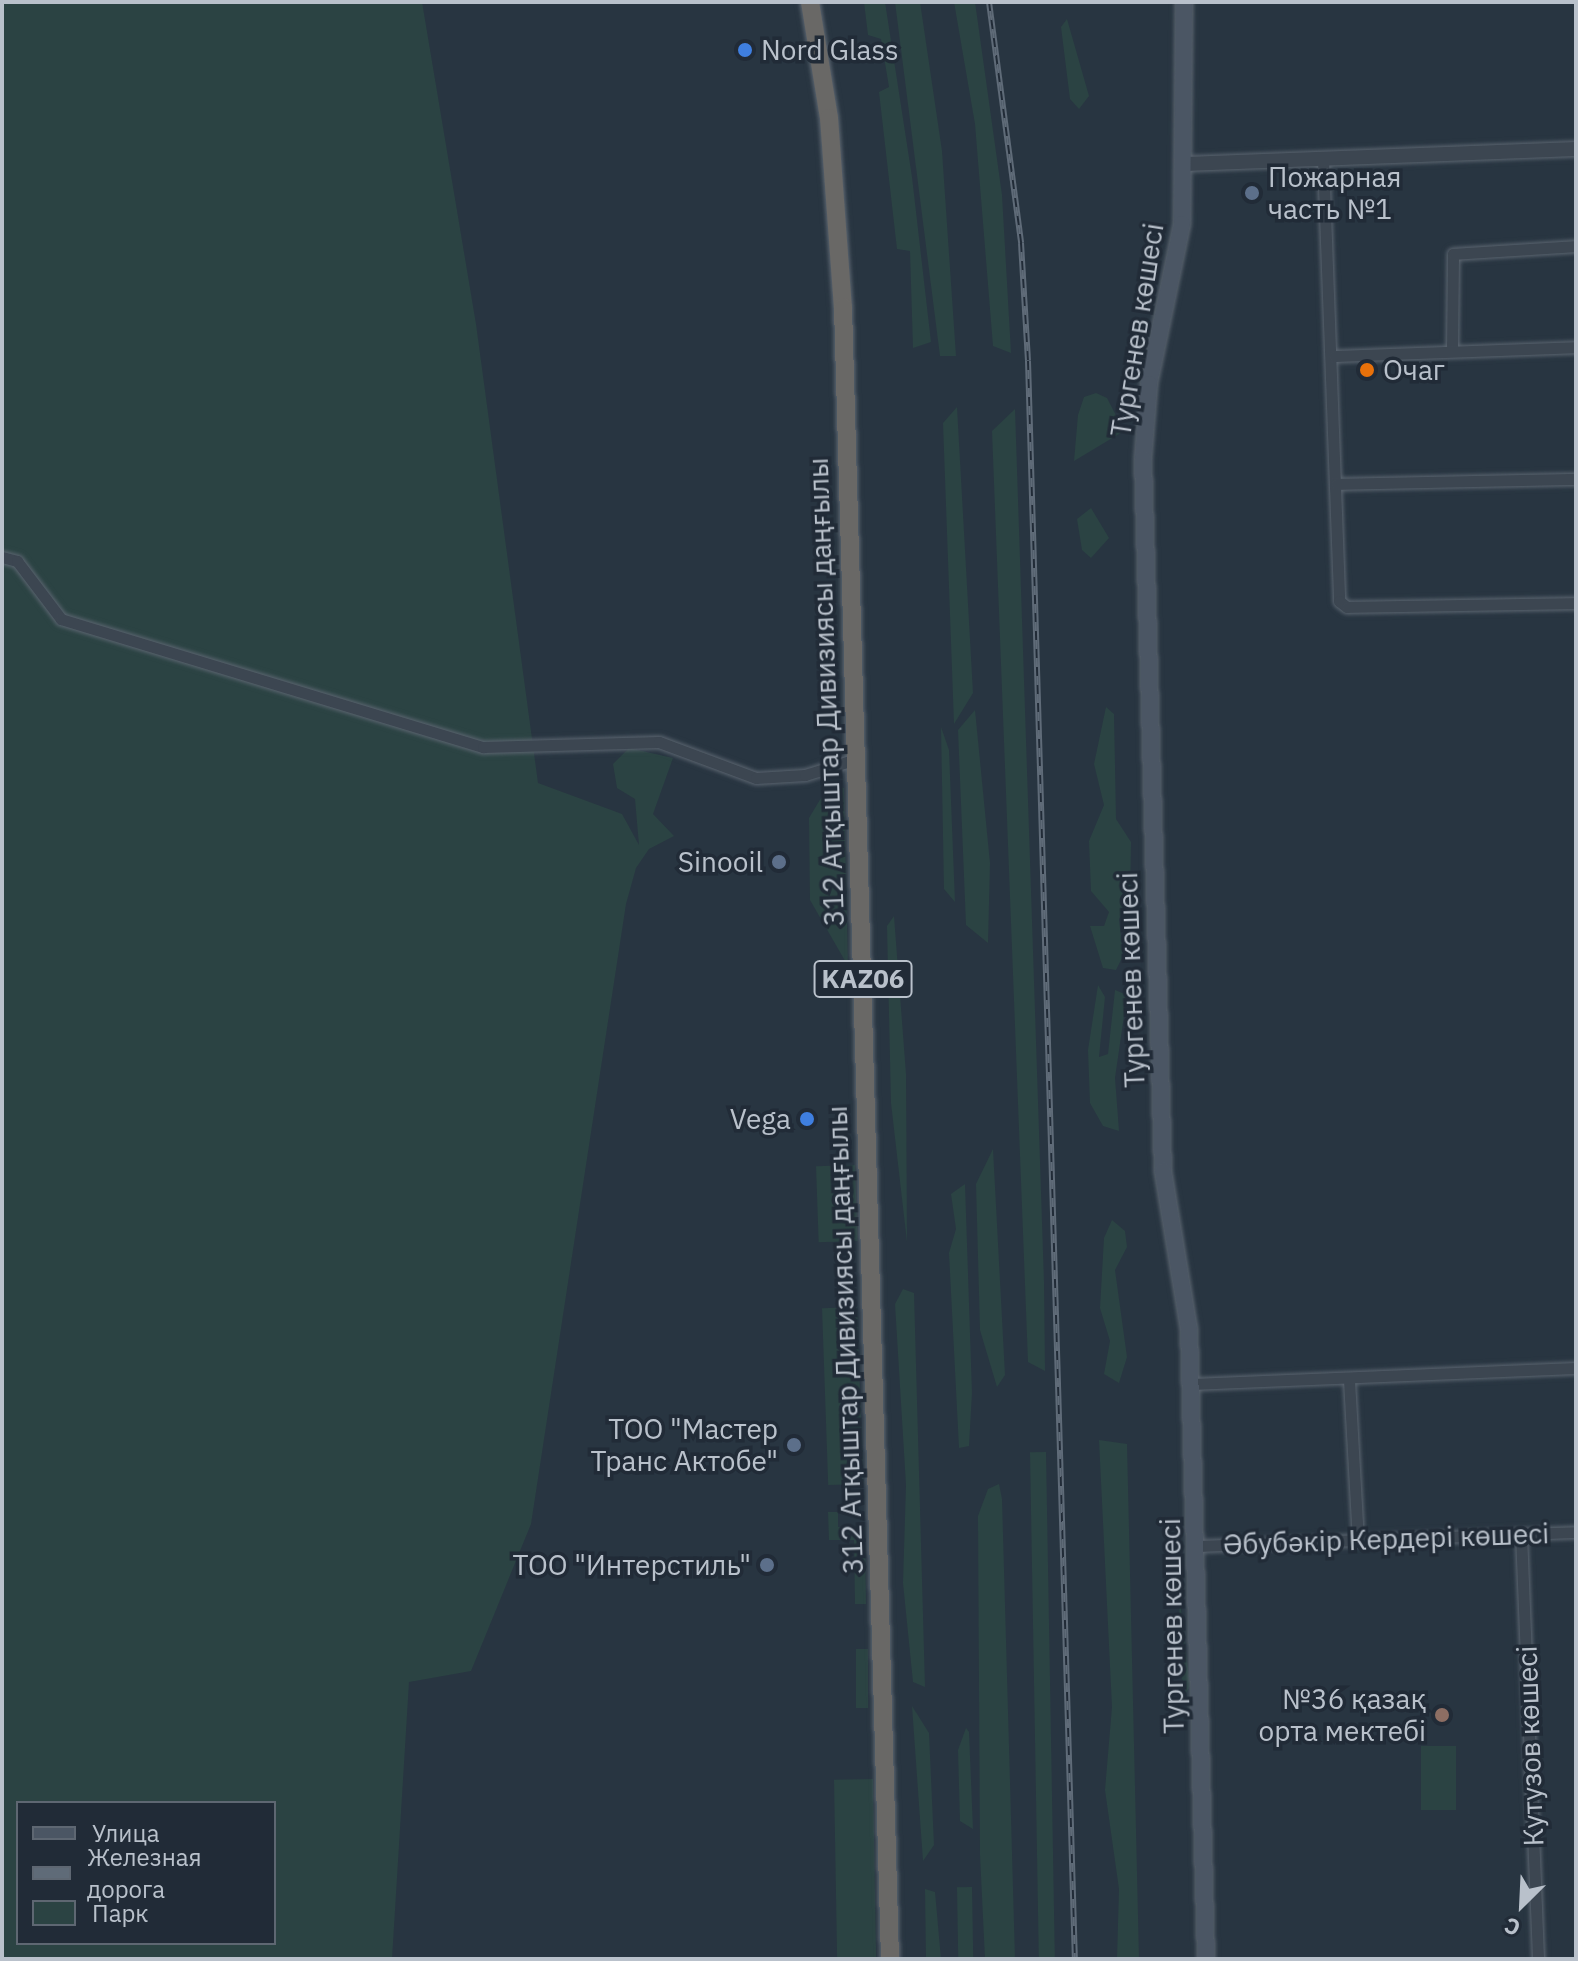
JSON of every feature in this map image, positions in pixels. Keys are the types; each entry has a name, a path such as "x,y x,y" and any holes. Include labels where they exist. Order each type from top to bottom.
{"highway":[{"name":"312 Атқыштар Дивизиясы даңғылы","path":"810,2 838,213 890,1959"}],"main road":[{"name":"Тургенев көшесі","path":"1184,2 1186,164 1143,459 1163,1171 1191,1384 1206,1959"}],"street":[{"path":"1186,164 1576,149"},
{"path":"1323,159 1334,356 1342,605 1576,603"},
{"path":"1452,351 1453,254 1576,246"},
{"path":"1334,356 1576,347"},
{"path":"1336,484 1576,479"},
{"path":"2,557 17,561 61,619 483,747 659,742 756,778 805,775 856,759"},
{"path":"1191,1384 1349,1380 1576,1368"},
{"path":"1349,1380 1358,1539"},
{"name":"Әбубәкір Кердері көшесі","path":"1196,1546 1576,1532"},
{"name":"Кутузов көшесі","path":"1521,1534 1538,1959"}],"green space":[{"path":"2,2 422,2 476,324 538,783 622,814 639,845 635,799 617,788 613,764 629,748 673,758 653,814 674,836 649,849 636,868 626,904 531,1524 471,1671 409,1682 392,1959 2,1959"},
{"path":"864,2 885,2 912,177 931,342 913,348 910,251 897,249 879,92 889,87 881,39 868,35"},
{"path":"895,2 920,2 942,151 956,356 940,356"},
{"path":"954,2 975,2 1002,195 1011,353 993,346 975,124"},
{"path":"1067,19 1089,96 1079,109 1070,99 1061,27"},
{"path":"1096,393 1107,398 1124,431 1074,461 1078,415 1084,397"},
{"path":"957,407 973,693 954,724 943,423"},
{"path":"1015,409 1045,1371 1028,1362 992,431"},
{"path":"1091,508 1109,538 1091,558 1082,550 1077,519"},
{"path":"1106,707 1114,714 1116,819 1131,842 1130,903 1119,919 1123,956 1116,970 1103,968 1090,926 1104,926 1109,912 1091,891 1089,841 1104,805 1094,764"},
{"path":"975,710 990,863 988,943 966,925 958,730"},
{"path":"941,727 949,750 955,902 944,889"},
{"path":"830,783 844,788 848,966 810,900 809,818"},
{"path":"894,916 906,1074 907,1242 891,1103 887,926"},
{"path":"1098,985 1105,997 1099,1057 1108,1054 1115,990 1127,995 1115,1078 1119,1131 1103,1126 1090,1103 1088,1050"},
{"path":"993,1149 1005,1375 997,1387 980,1330 976,1184"},
{"path":"855,1165 858,1241 819,1242 816,1166"},
{"path":"965,1184 972,1393 969,1446 959,1448 949,1253 956,1229 951,1194"},
{"path":"1112,1220 1125,1231 1127,1247 1115,1270 1127,1357 1119,1383 1104,1374 1110,1341 1100,1308 1104,1238"},
{"path":"903,1289 914,1293 925,1687 913,1682 903,1583 906,1485 895,1304"},
{"path":"857,1307 863,1484 828,1485 822,1308"},
{"path":"1099,1440 1127,1444 1139,1959 1117,1959 1119,1889 1105,1790 1112,1707"},
{"path":"1030,1452 1046,1452 1055,1959 1039,1959"},
{"path":"999,1484 1002,1499 1015,1959 985,1959 980,1855 978,1516 988,1489"},
{"path":"828,1512 838,1512 838,1527 865,1527 866,1604 855,1604 854,1540 829,1540"},
{"path":"1180,1601 1190,1686 1186,1693 1176,1658"},
{"path":"856,1649 868,1649 868,1708 856,1708"},
{"path":"912,1706 929,1733 934,1845 923,1861"},
{"path":"966,1728 969,1732 973,1829 960,1821 958,1750"},
{"path":"1421,1746 1456,1746 1456,1810 1421,1810"},
{"path":"873,1779 876,1959 837,1959 834,1780"},
{"path":"957,1887 972,1887 973,1959 958,1959"},
{"path":"925,1889 935,1892 941,1959 926,1959"}],"railway":[{"path":"989,2 1021,243 1028,361 1075,1959"}],"place":[{"name":"Nord Glass","path":"745,50"},
{"name":"Пожарная часть №1","path":"1252,193"},
{"name":"Очаг","path":"1367,370"},
{"name":"Sinooil","path":"779,862"},
{"name":"Vega","path":"807,1119"},
{"name":"ТОО \"Мастер Транс Актобе\"","path":"794,1445"},
{"name":"ТОО \"Интерстиль\"","path":"767,1565"},
{"name":"№36 қазақ орта мектебі","path":"1442,1715"}]}
